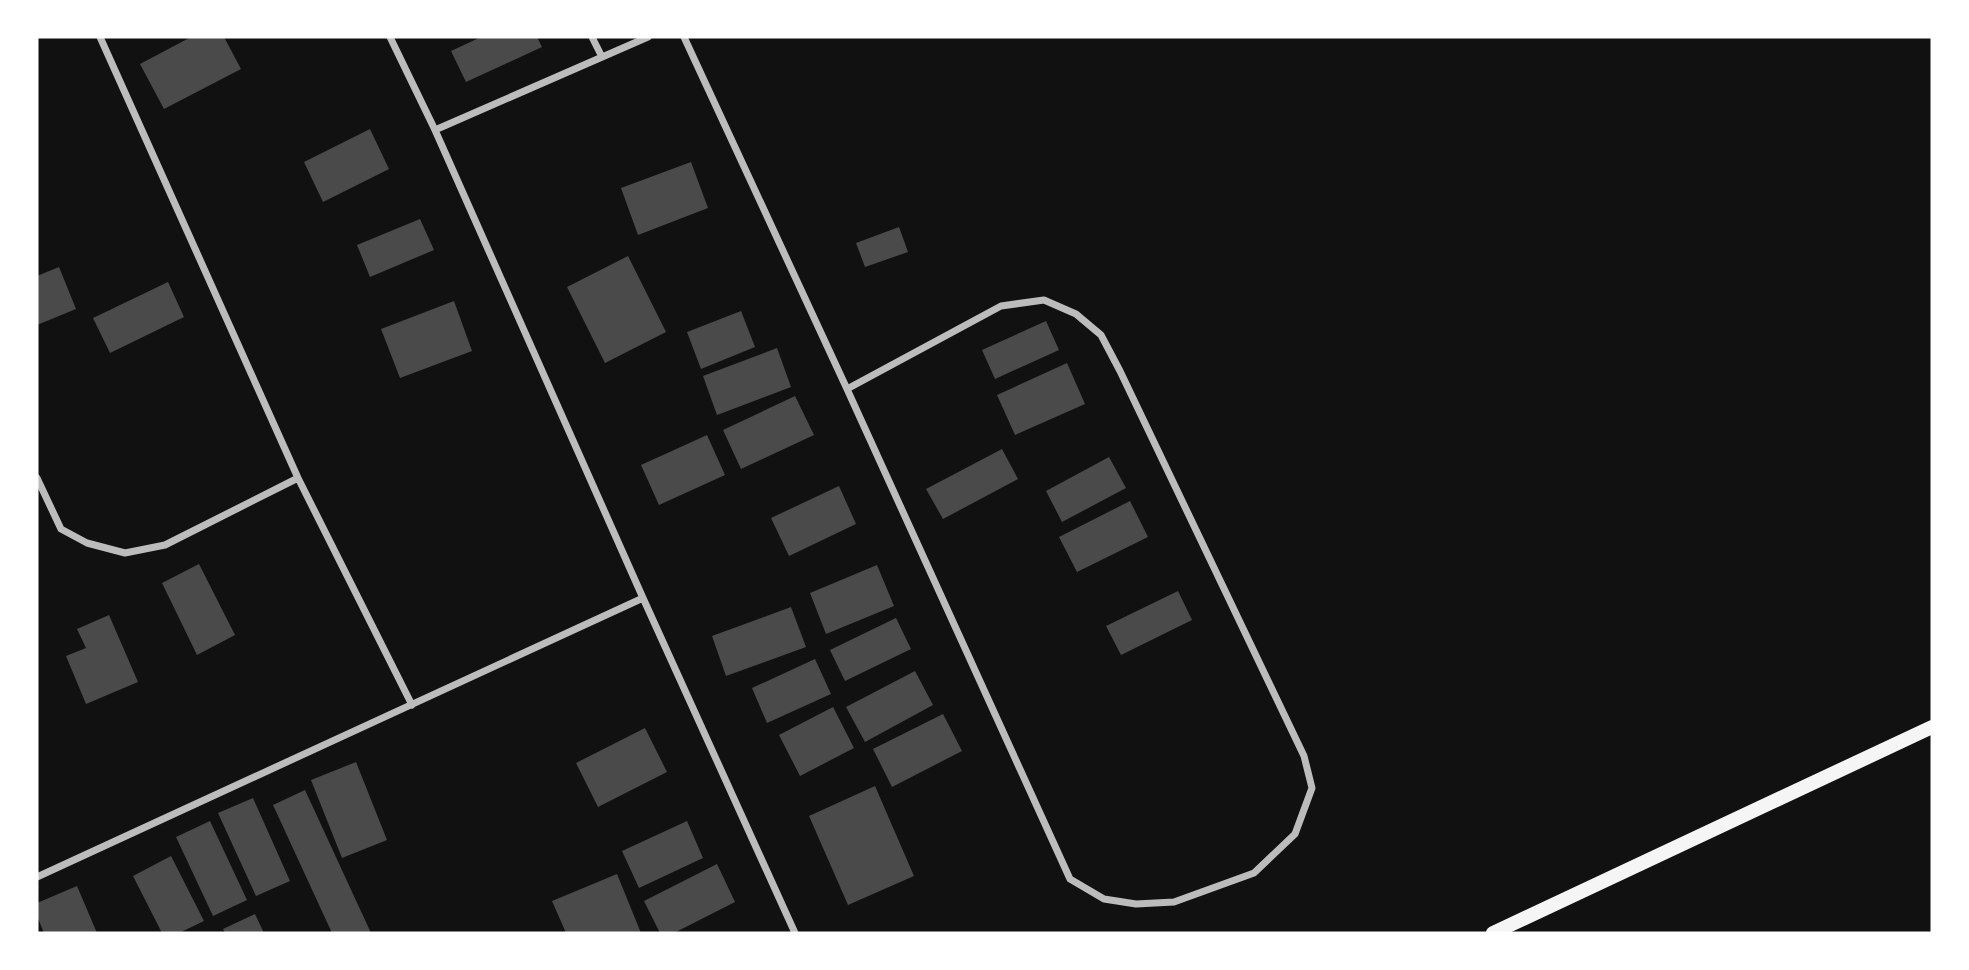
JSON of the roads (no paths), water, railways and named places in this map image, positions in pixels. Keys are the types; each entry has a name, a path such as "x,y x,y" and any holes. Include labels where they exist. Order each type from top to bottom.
{"main road":[{"path":"1493,933 1512,930 1932,727"}],"street":[{"path":"100,37 298,478 411,705"},
{"path":"390,37 435,130 795,933"},
{"path":"592,37 602,57"},
{"path":"435,130 648,37"},
{"path":"684,37 1070,879 1104,899 1136,904 1174,902 1254,873 1295,834 1312,788 1304,757 1121,371 1101,335 1076,314 1044,300 1001,306 847,389"},
{"path":"37,478 61,529 87,543 125,552 164,545 298,478"},
{"path":"37,877 643,598"}]}
